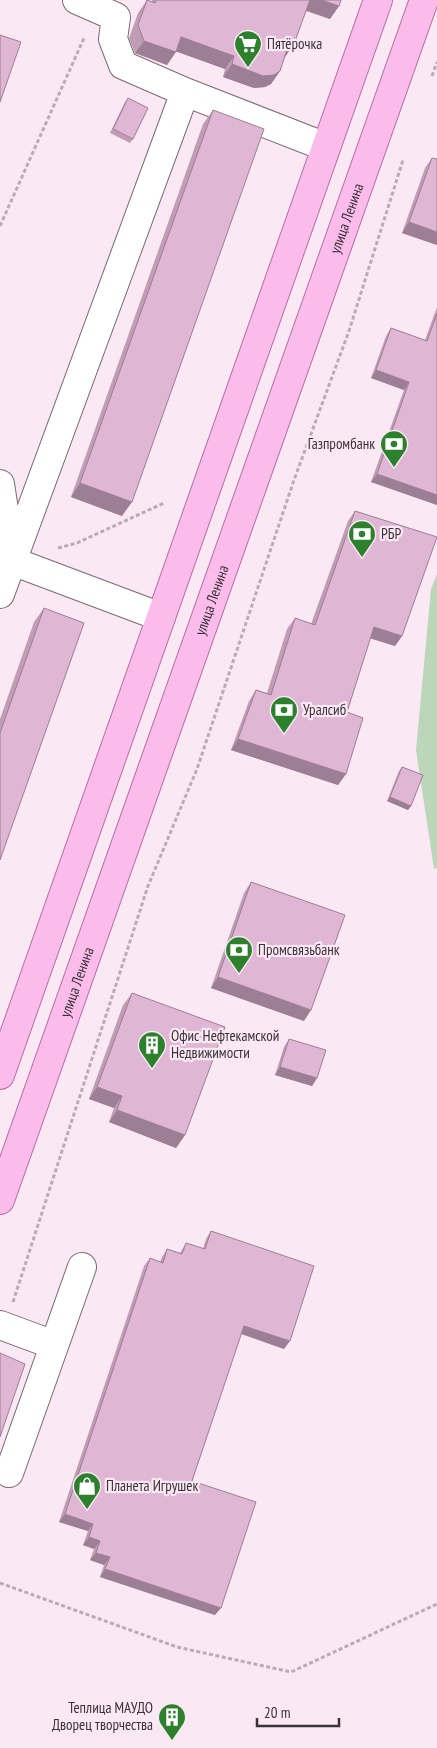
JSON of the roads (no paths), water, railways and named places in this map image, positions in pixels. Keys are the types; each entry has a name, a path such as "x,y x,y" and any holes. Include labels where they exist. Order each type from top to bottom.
{"main road":[{"path":"0,1072 378,0"},
{"name":"улица Ленина","path":"0,1200 424,0"}],"lane":[{"path":"83,2 116,17 113,39 123,64 185,92 326,147"},
{"path":"0,594 185,92"},
{"path":"0,484 12,561"},
{"path":"12,561 161,617"},
{"path":"9,1473 82,1267"},
{"path":"3,1326 54,1345"}],"place":[{"name":"Пятёрочка","path":"248,68"},
{"name":"Газпромбанк","path":"394,468"},
{"name":"РБР","path":"362,558"},
{"name":"Уралсиб","path":"284,734"},
{"name":"Промсвязьбанк","path":"239,974"},
{"name":"Офис Нефтекамской Недвижимости","path":"152,1069"},
{"name":"Планета Игрушек","path":"87,1510"},
{"name":"Теплица МАУДО Дворец творчества","path":"172,1741"}]}
